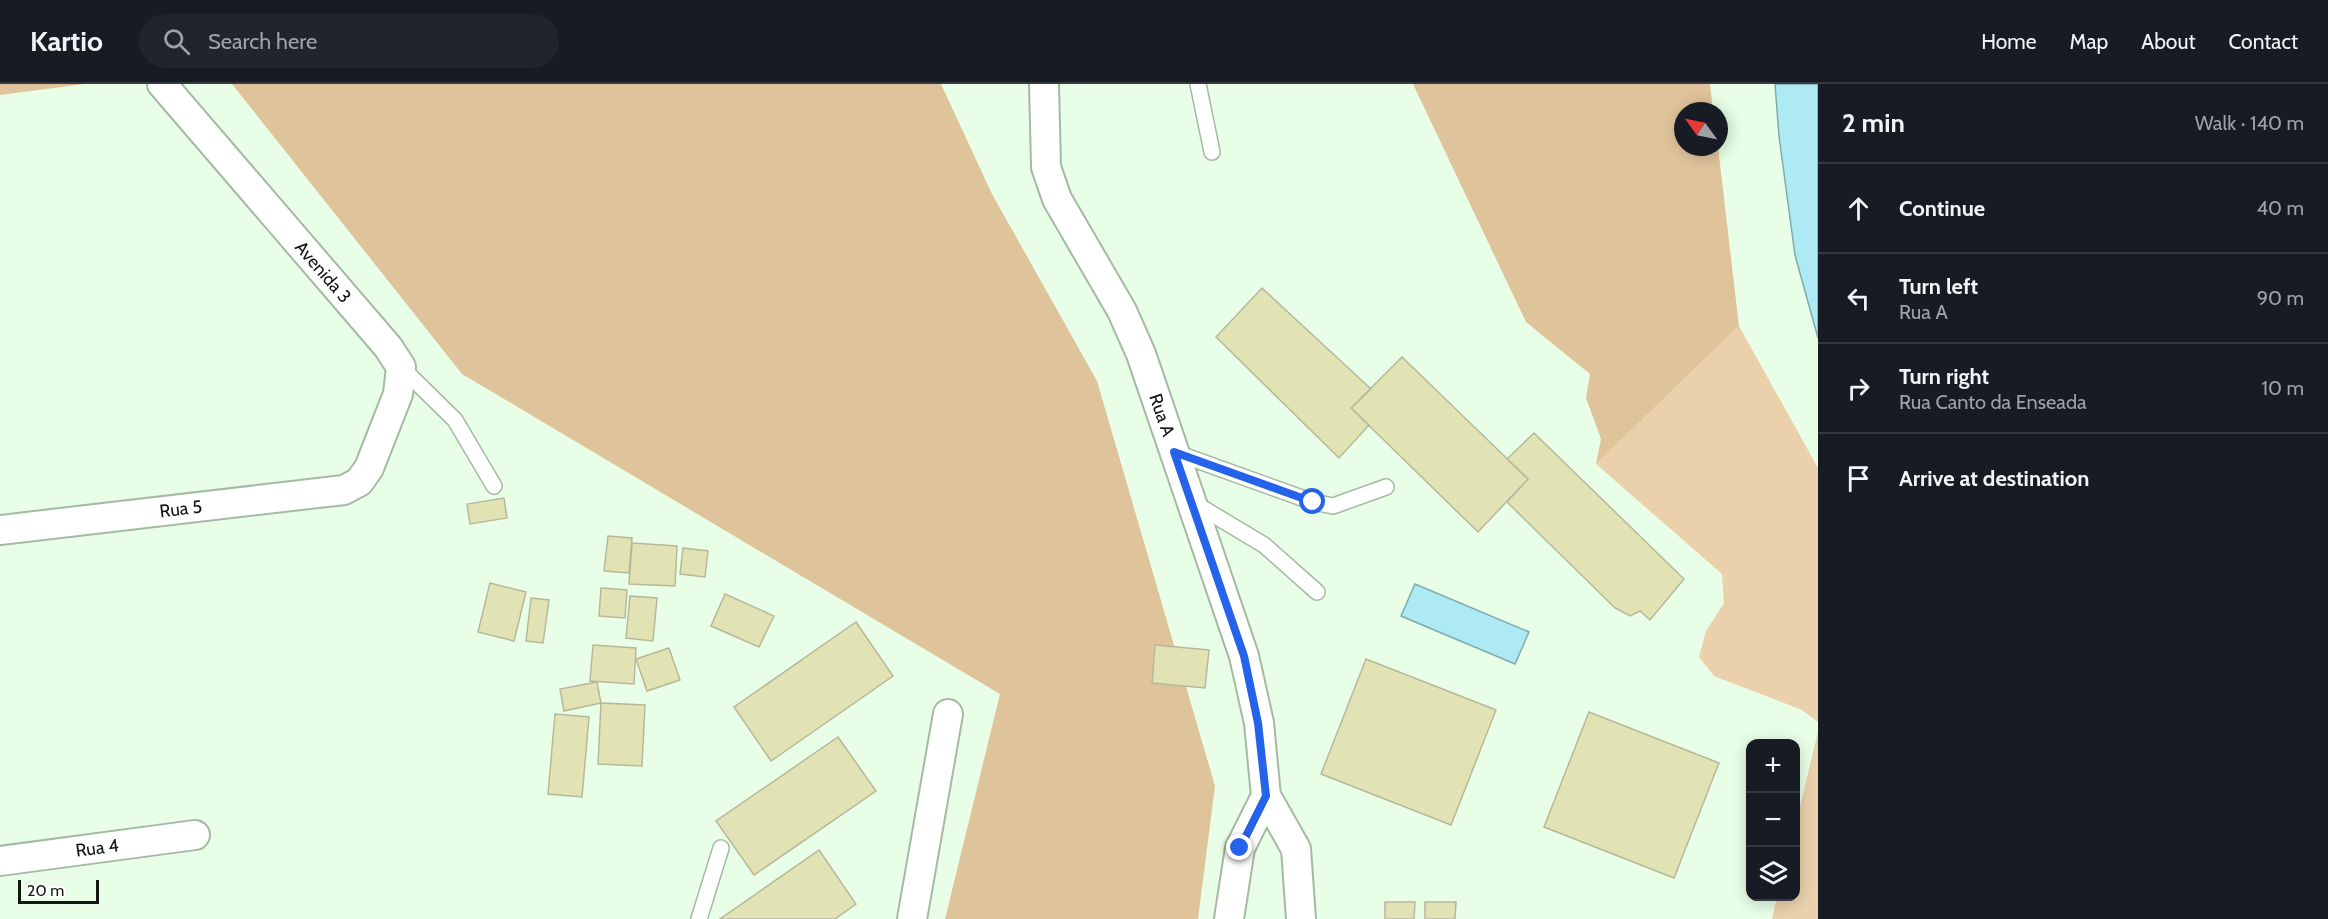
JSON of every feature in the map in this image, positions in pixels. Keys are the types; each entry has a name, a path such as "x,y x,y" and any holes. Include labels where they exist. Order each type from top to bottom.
{"street":[{"name":"Avenida 3","path":"162,84 388,347 401,367"},
{"name":"Rua A","path":"1044,84 1046,166 1057,199 1122,311 1141,354 1244,656 1258,723 1266,796"},
{"name":"Rua 5","path":"0,530 344,490 359,482 369,468 398,394 401,367"},
{"path":"912,919 948,714"},
{"path":"1266,796 1296,849 1301,919"},
{"path":"1229,919 1240,848 1266,796"},
{"name":"Rua 4","path":"0,861 195,835"}],"lane":[{"path":"1198,84 1212,152"},
{"path":"401,367 455,420 494,486"},
{"path":"1174,452 1313,502 1333,506 1386,487"},
{"path":"1191,501 1264,545 1317,592"},
{"path":"699,919 721,848"}],"shaded area":[{"path":"0,84 85,84 0,95"},
{"path":"232,84 941,84 992,194 1097,381 1215,786 1198,919 945,919 1000,694 462,374"},
{"path":"1413,84 1710,84 1712,102 1674,102 1674,156 1719,156 1739,326 1596,464 1601,439 1586,398 1590,374 1526,322"},
{"path":"1739,326 1818,468 1818,722 1802,710 1714,676 1699,657 1706,631 1724,603 1722,574 1596,464"},
{"path":"1818,732 1818,919 1772,919 1776,901 1800,901 1800,806"}],"water":[{"path":"1775,84 1818,84 1818,338 1795,255 1779,136"},
{"path":"1415,584 1529,632 1515,664 1401,616"}],"building":[{"path":"1262,288 1371,389 1351,408 1369,425 1339,458 1216,337"},
{"path":"1402,357 1528,479 1478,532 1351,408"},
{"path":"1534,433 1684,579 1650,620 1640,611 1630,616 1615,608 1507,502 1528,479 1507,459"},
{"path":"504,498 507,518 470,524 467,504"},
{"path":"608,536 632,538 629,573 604,571"},
{"path":"632,543 677,546 675,586 629,584"},
{"path":"683,548 708,551 705,577 680,574"},
{"path":"490,583 526,592 514,641 478,632"},
{"path":"601,588 627,590 625,618 599,616"},
{"path":"725,594 774,616 759,647 711,626"},
{"path":"630,596 657,598 653,641 626,638"},
{"path":"531,598 549,600 543,643 526,641"},
{"path":"856,622 893,676 771,761 734,707"},
{"path":"593,645 636,648 634,684 590,681"},
{"path":"1155,645 1209,650 1205,688 1152,683"},
{"path":"669,648 680,680 647,691 636,659"},
{"path":"1366,659 1496,710 1451,825 1321,774"},
{"path":"597,682 601,703 564,711 560,689"},
{"path":"601,703 645,705 642,766 598,764"},
{"path":"1589,712 1719,763 1674,878 1544,827"},
{"path":"555,714 589,717 582,797 548,794"},
{"path":"838,737 876,791 754,875 716,821"},
{"path":"819,850 856,904 835,919 720,919"},
{"path":"1385,902 1415,902 1414,919 1385,919"},
{"path":"1425,902 1456,902 1455,919 1425,919"}],"route":[{"path":"1240,848 1266,796 1258,723 1244,656 1174,452 1313,502"}]}
